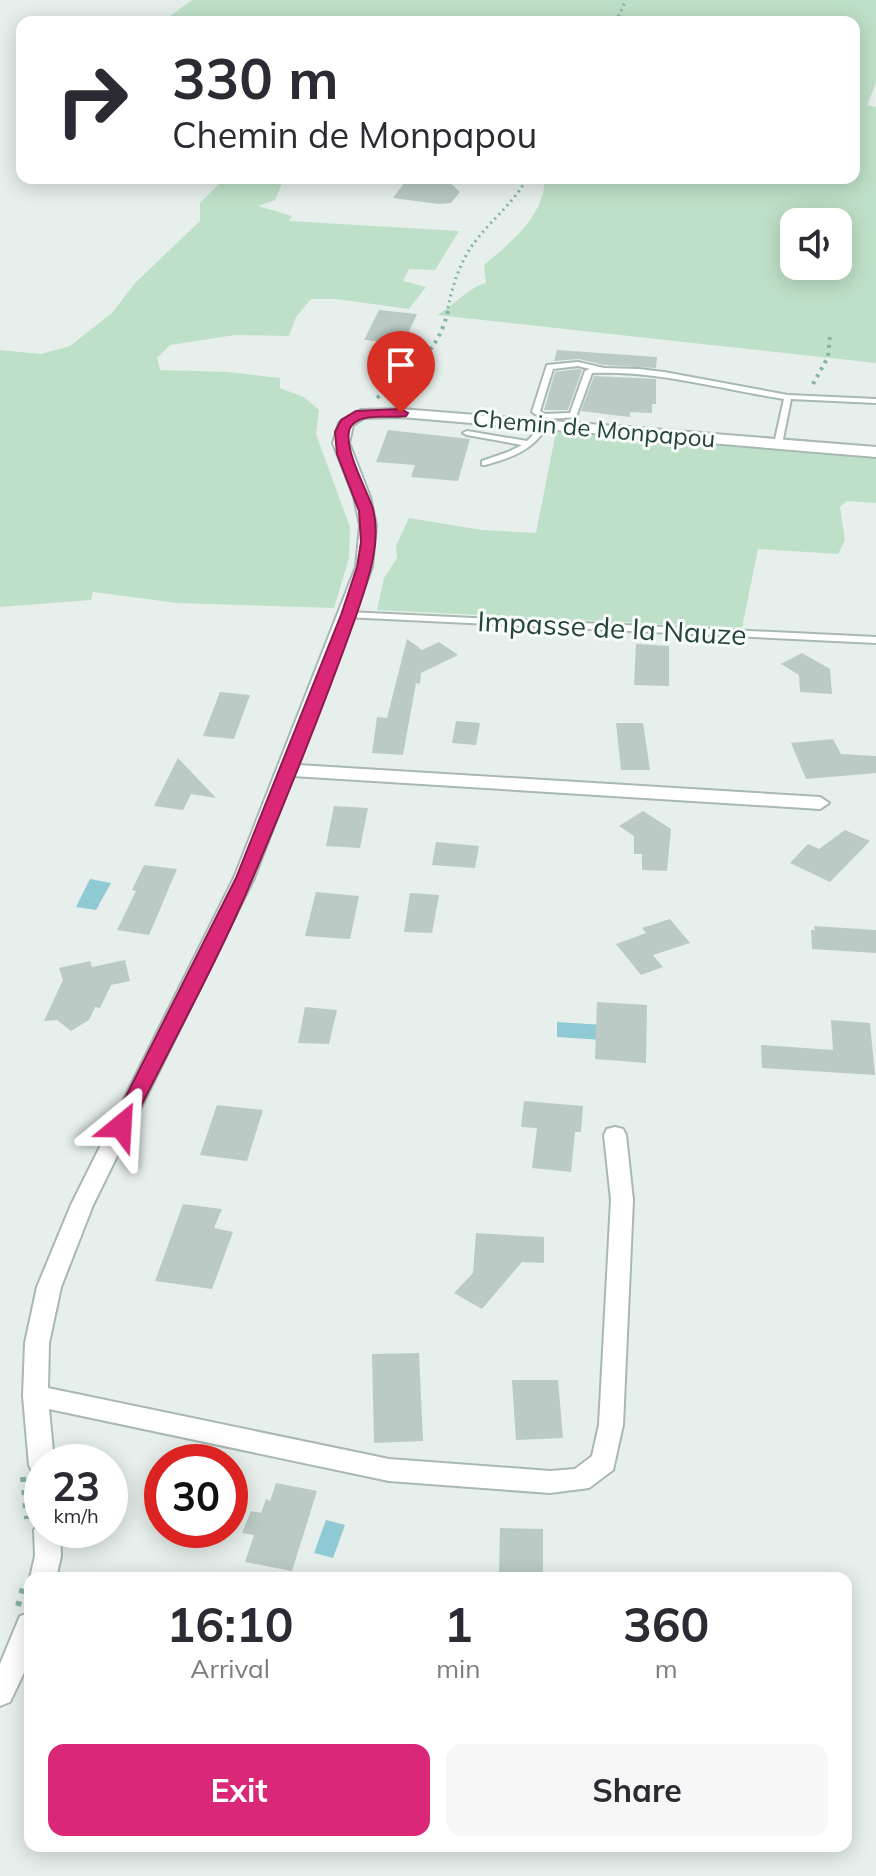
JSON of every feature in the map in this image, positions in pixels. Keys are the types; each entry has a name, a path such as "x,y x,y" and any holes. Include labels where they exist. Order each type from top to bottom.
{"street":[{"name":"Chemin de Monpapou","path":"371,413 876,452"},
{"path":"33,1444 37,1343 49,1287 82,1205 214,943 288,770 364,567 368,525 362,497 344,454 342,432 352,417 371,413"},
{"path":"288,770 820,803"},
{"path":"35,1396 389,1470 550,1482 580,1480 604,1462 611,1425 622,1200 615,1135"},
{"path":"36,1572 48,1556 45,1548"},
{"path":"0,1693 23,1619"}],"lane":[{"path":"601,369 589,371 573,415 543,416 536,412 550,367 578,364 674,376 788,397 876,401"},
{"path":"778,444 788,397"},
{"path":"485,463 517,452 539,437 544,425"},
{"path":"467,433 529,444"},
{"name":"Impasse de la Nauze","path":"348,615 876,640"}],"path":[{"path":"371,413 375,400 429,353 444,330 452,288 472,245 524,184"},
{"path":"802,398 820,376 828,357 830,334"}],"green space":[{"path":"192,0 876,0 876,83 867,105 876,107 876,363 437,315 486,283 484,265 515,238 539,205 544,184 860,184 860,16 170,16"},
{"path":"219,184 282,184 275,200 258,206 292,216 289,221 459,231 435,270 409,269 403,281 426,287 409,309 336,299 311,299 296,317 289,336 235,335 170,345 157,358 160,370 228,372 280,378 280,388 304,397 319,410 316,434 350,527 349,558 334,608 177,603 93,592 91,600 0,607 0,350 41,354 70,346 112,313 135,283 200,221 200,203"},
{"path":"556,432 876,456 876,503 847,501 840,507 845,540 838,554 758,549 742,628 377,610 384,578 397,558 396,546 409,518 482,530 536,533"}],"water":[{"path":"90,879 111,883 96,910 76,907"},
{"path":"557,1022 603,1025 602,1040 557,1037"},
{"path":"326,1520 345,1525 333,1558 314,1553"}],"building":[{"path":"404,184 451,184 460,192 451,203 393,198"},
{"path":"379,310 417,314 403,344 364,340"},
{"path":"557,350 657,357 656,368 604,365 579,359 554,361"},
{"path":"582,370 568,410 544,410 555,372"},
{"path":"594,376 656,379 656,404 652,404 652,413 630,412 630,417 581,411"},
{"path":"388,430 470,439 458,481 411,477 415,465 376,462"},
{"path":"407,639 422,650 439,642 458,655 421,673 420,684 416,683 403,755 372,753 377,717 387,718"},
{"path":"636,644 669,646 669,686 634,685"},
{"path":"802,653 830,669 832,694 800,692 799,675 781,664"},
{"path":"220,692 250,695 234,739 203,736"},
{"path":"456,721 480,723 476,745 452,743"},
{"path":"616,723 643,723 650,770 621,770"},
{"path":"833,739 841,754 876,756 876,773 806,779 791,743"},
{"path":"178,758 216,798 191,794 183,810 154,806"},
{"path":"334,806 368,808 360,848 326,846"},
{"path":"643,811 671,829 667,871 642,870 642,854 634,854 634,836 619,826"},
{"path":"845,830 870,841 830,882 790,863 808,844 819,849"},
{"path":"436,842 479,846 475,868 432,865"},
{"path":"144,865 177,869 149,935 117,930 136,891 132,890"},
{"path":"316,892 359,896 350,939 305,936"},
{"path":"410,893 439,895 432,933 404,932"},
{"path":"670,919 690,943 653,955 663,967 641,975 616,944 646,933 642,928"},
{"path":"814,926 876,930 876,953 812,949 811,930 815,930"},
{"path":"125,960 130,981 111,985 100,1008 95,1007 89,1020 71,1031 57,1020 44,1021 63,980 59,968 90,961 92,967"},
{"path":"597,1002 647,1005 646,1063 595,1059"},
{"path":"305,1007 337,1010 329,1044 298,1043"},
{"path":"831,1020 870,1023 875,1075 762,1068 761,1045 833,1050"},
{"path":"524,1101 583,1106 581,1132 575,1132 571,1172 532,1168 537,1128 521,1127"},
{"path":"217,1105 263,1110 247,1161 200,1155"},
{"path":"183,1204 222,1209 214,1228 233,1232 212,1289 155,1281"},
{"path":"476,1233 544,1237 544,1263 522,1262 482,1309 454,1293 473,1273"},
{"path":"419,1353 423,1441 374,1443 372,1354"},
{"path":"512,1380 558,1380 563,1438 516,1440"},
{"path":"276,1483 317,1491 292,1571 245,1562 254,1535 248,1534 251,1511 261,1513 266,1499 270,1501"},
{"path":"500,1528 543,1529 543,1572 499,1572"}],"route":[{"path":"121,1126 244,878 364,567 368,542 366,511 344,454 342,432 352,417 361,414 401,413"}]}
